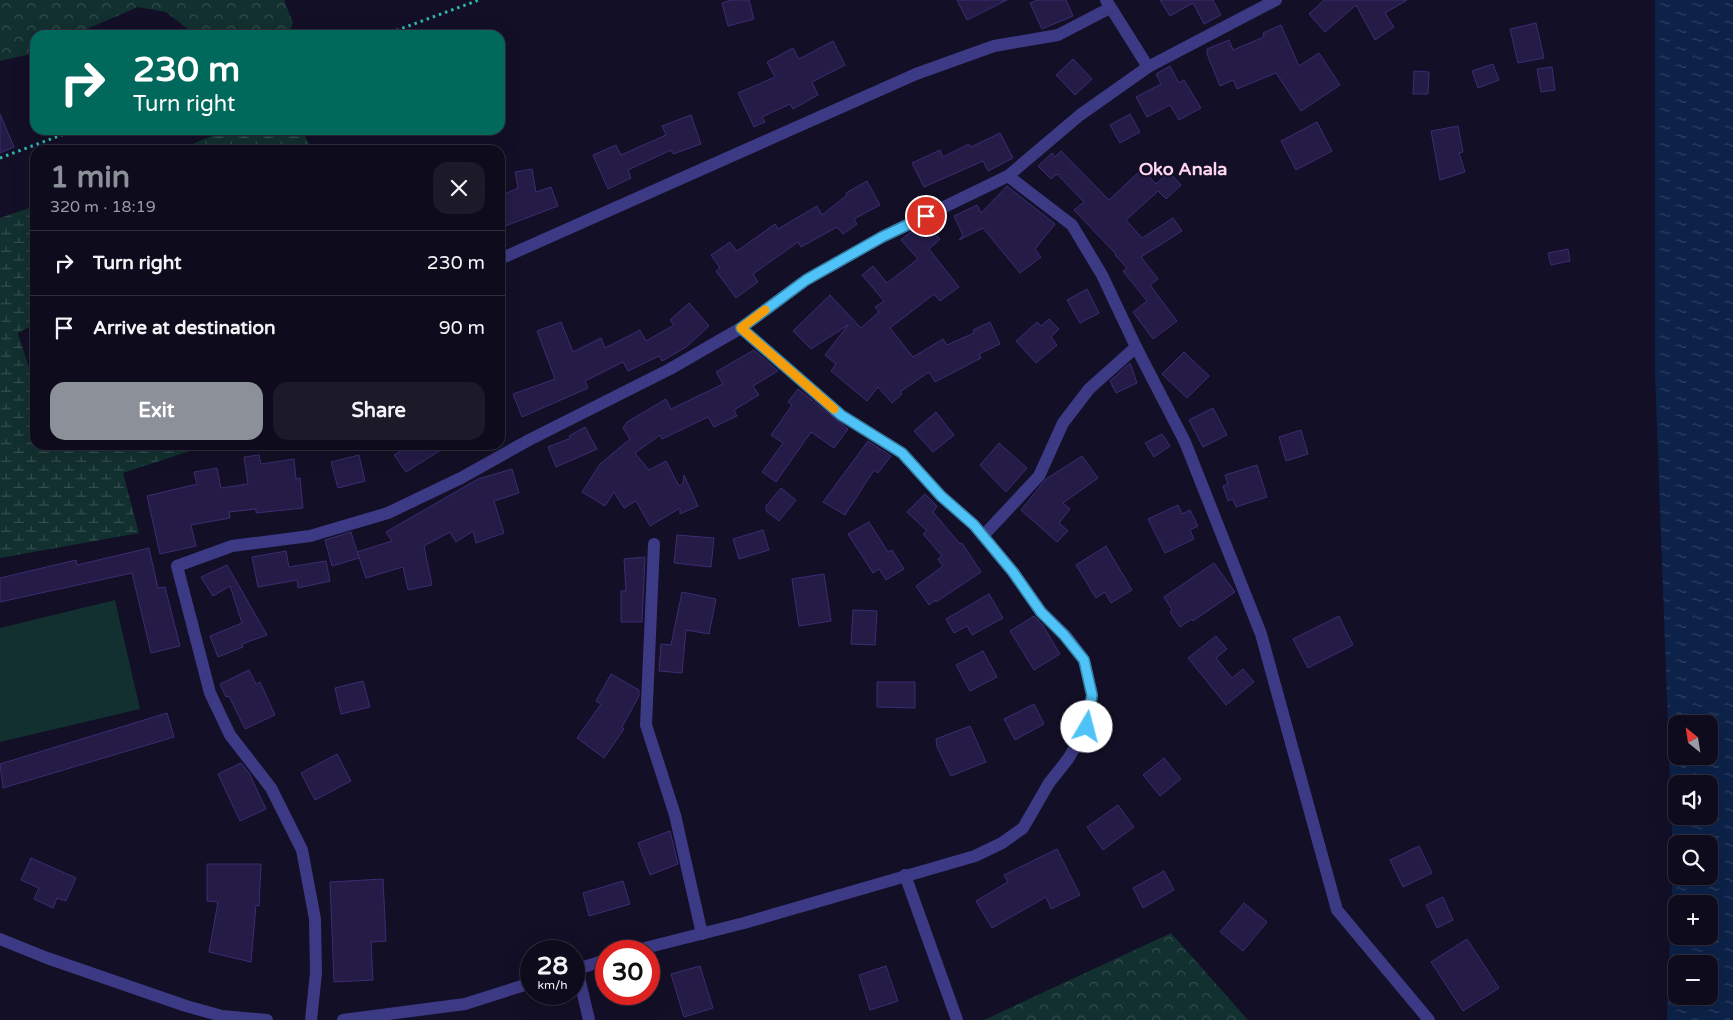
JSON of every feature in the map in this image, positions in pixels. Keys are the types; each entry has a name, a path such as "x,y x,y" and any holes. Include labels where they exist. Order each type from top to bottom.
{"street":[{"path":"311,1020 316,973 315,919 302,850 271,788 230,735 210,693 177,566 232,546 310,536 388,513 670,369 741,328 806,280 882,237 1008,176 1080,115 1148,68 1268,6 1276,0"},
{"path":"505,257 916,74 994,46 1058,35 1108,4 1148,68"},
{"path":"1008,176 1072,225 1102,275 1136,347 1185,442 1261,634 1337,910 1430,1020"},
{"path":"660,944 976,856 1002,843 1023,828 1048,784 1068,759 1087,727 1092,695 1084,660 1064,635 1041,612 974,525 941,496 902,453 841,415 741,328"},
{"path":"983,536 1039,476 1063,423 1089,389 1136,347"},
{"path":"654,544 646,725 675,815 702,934"},
{"path":"905,875 957,1020"},
{"path":"0,939 55,961 186,1006 222,1016 268,1020"},
{"path":"343,1020 465,1004 520,986"},
{"path":"585,1004 589,1020"}],"path":[{"path":"397,30 478,0"},
{"path":"35,145 62,135"},
{"path":"0,158 30,147"}],"green space":[{"path":"0,0 284,0 293,23 290,30 189,30 166,12 138,7 85,30 30,30 30,54 0,61"},
{"path":"214,135 304,135 310,145 190,145"},
{"path":"30,208 30,327 18,333 30,371 30,450 193,450 123,473 139,533 0,558 0,218"},
{"path":"115,600 140,709 0,742 0,628"},
{"path":"1171,933 1248,1020 984,1020"}],"water":[{"path":"1655,0 1733,0 1733,1020 1667,1020 1668,994 1668,1005 1718,1005 1718,955 1669,955 1670,945 1718,945 1718,895 1672,895 1672,885 1718,885 1718,835 1672,835 1672,825 1718,825 1718,775 1670,775 1669,765 1718,765 1718,715 1668,715 1668,726 1655,374"}],"building":[{"path":"731,0 749,0 754,19 728,26 722,3"},
{"path":"957,0 1007,0 967,20"},
{"path":"1038,0 1066,0 1073,16 1042,29 1030,3"},
{"path":"1160,0 1213,0 1221,15 1204,24 1193,3 1170,16"},
{"path":"1324,0 1407,0 1385,13 1394,27 1375,40 1356,5 1325,32 1309,14"},
{"path":"1536,23 1544,58 1518,63 1510,29"},
{"path":"1281,25 1299,66 1319,53 1340,85 1301,111 1276,73 1237,89 1233,80 1220,86 1207,54 1207,49 1229,40 1233,50 1264,37 1263,33"},
{"path":"833,41 845,65 812,82 818,95 793,109 790,104 762,117 765,122 754,127 738,93 775,77 767,62 793,48 799,59"},
{"path":"1073,59 1092,79 1075,95 1056,75"},
{"path":"1493,64 1499,80 1478,88 1472,71"},
{"path":"1170,66 1179,83 1184,80 1201,108 1179,120 1170,105 1147,117 1136,97 1161,84 1156,74"},
{"path":"1552,67 1555,90 1541,92 1537,69"},
{"path":"1414,71 1429,72 1428,94 1413,94"},
{"path":"0,114 14,147 0,153"},
{"path":"1130,114 1140,132 1120,143 1110,125"},
{"path":"691,115 701,144 673,154 671,150 628,170 631,178 608,189 593,155 616,145 621,155 666,135 662,126"},
{"path":"1317,122 1332,151 1296,170 1281,141"},
{"path":"1458,126 1463,152 1459,153 1465,172 1440,180 1431,131"},
{"path":"1000,133 1013,158 988,171 983,161 924,187 912,163 940,150 943,157 969,144 971,147"},
{"path":"1061,151 1109,200 1142,169 1156,184 1169,172 1181,185 1166,199 1158,191 1126,220 1142,238 1173,218 1182,231 1141,257 1158,279 1150,285 1177,321 1153,339 1133,312 1147,301 1123,271 1127,268 1074,210 1084,202 1057,174 1051,179 1038,166 1052,153 1055,157"},
{"path":"532,169 536,192 551,187 558,206 505,226 505,194 518,188 515,172"},
{"path":"867,181 880,205 854,219 857,224 843,234 837,227 801,247 798,242 753,274 758,282 736,298 716,271 720,268 711,255 730,242 737,251 775,224 778,229 817,206 822,215 847,195 846,193"},
{"path":"1007,186 1055,224 1035,249 1041,257 1020,273 983,228 959,240 963,235 954,216 977,205 981,213"},
{"path":"926,225 940,239 929,249 959,287 940,301 934,294 890,328 913,357 943,339 947,345 974,333 973,330 990,322 1000,344 979,354 981,358 935,382 929,372 900,392 902,394 892,403 878,387 867,401 831,371 836,364 825,355 848,325 811,349 793,331 830,295 861,328 879,312 875,307 884,301 862,275 873,266 887,283 918,259 901,240 909,233"},
{"path":"1568,249 1570,261 1551,265 1548,253"},
{"path":"1087,289 1099,313 1080,323 1067,300"},
{"path":"689,303 709,326 686,347 662,361 659,356 628,371 623,362 585,381 588,388 522,417 513,394 555,379 537,331 561,322 573,352 601,338 605,348 640,330 646,341 674,325 670,320"},
{"path":"1049,319 1059,329 1051,337 1057,345 1036,363 1016,341 1037,322 1041,326"},
{"path":"754,350 778,371 753,386 759,395 734,410 737,416 714,427 708,417 662,439 660,435 635,453 649,470 666,461 679,486 683,484 684,475 698,506 680,514 680,508 650,526 636,501 624,508 614,492 605,506 582,492 600,464 630,439 623,428 627,422 666,399 671,409 723,384 716,372"},
{"path":"1184,352 1209,376 1187,398 1162,374"},
{"path":"1130,363 1137,383 1116,393 1110,381"},
{"path":"798,389 848,429 834,448 811,432 776,482 762,472 783,443 771,435 792,405 788,402"},
{"path":"1213,408 1227,435 1203,447 1189,420"},
{"path":"936,412 954,435 933,452 914,431"},
{"path":"585,427 597,449 556,467 548,447 571,438 569,436"},
{"path":"1301,430 1308,454 1286,461 1279,437"},
{"path":"1162,434 1170,446 1154,457 1145,443"},
{"path":"868,441 891,456 878,473 874,470 845,515 823,502"},
{"path":"999,443 1027,468 1006,492 980,465"},
{"path":"402,450 441,450 406,472 394,455"},
{"path":"259,455 261,464 294,459 296,479 300,478 303,508 256,513 256,509 229,512 230,518 191,525 196,546 160,554 147,496 197,484 194,472 217,468 221,488 248,484 244,457"},
{"path":"359,455 365,481 338,488 331,462"},
{"path":"1082,456 1098,478 1063,503 1070,509 1059,523 1068,531 1057,542 1021,510 1046,479"},
{"path":"1257,465 1267,497 1236,507 1233,499 1228,501 1223,486 1228,484 1225,475"},
{"path":"512,469 519,493 494,501 504,533 476,543 473,531 456,542 450,532 424,546 432,585 408,590 403,567 366,578 357,552 392,541 386,532 478,479"},
{"path":"781,488 796,500 779,521 766,511 766,506"},
{"path":"925,494 937,506 933,512 960,544 962,543 981,572 929,605 916,586 943,566 938,559 942,556 923,534 927,531 907,512"},
{"path":"1178,505 1182,514 1190,510 1198,526 1190,530 1194,539 1165,553 1148,519"},
{"path":"869,522 888,552 892,550 904,569 886,580 879,569 873,573 848,534"},
{"path":"763,530 769,550 739,559 733,539"},
{"path":"351,532 359,558 332,566 325,540"},
{"path":"677,535 714,538 711,567 674,563"},
{"path":"1106,546 1132,590 1111,603 1105,592 1096,598 1076,565"},
{"path":"149,548 158,588 165,587 180,646 151,653 132,573 0,602 0,578 76,560 77,565"},
{"path":"286,551 289,567 326,561 330,581 298,588 297,580 258,587 252,557"},
{"path":"645,557 642,622 621,622 621,591 626,591 624,559"},
{"path":"1214,563 1235,592 1193,621 1192,619 1180,627 1170,612 1172,610 1164,597"},
{"path":"227,565 267,635 242,644 243,647 218,657 210,636 242,623 230,586 213,596 201,577"},
{"path":"824,574 831,621 799,626 792,579"},
{"path":"682,592 716,599 709,634 686,630 682,673 659,671 661,644 671,645"},
{"path":"989,594 1003,618 972,635 967,626 954,633 946,619"},
{"path":"853,610 877,611 875,645 851,644"},
{"path":"1034,616 1042,624 1060,654 1034,670 1010,631"},
{"path":"1339,616 1353,645 1308,668 1293,639"},
{"path":"1216,636 1227,649 1216,658 1232,678 1243,669 1254,682 1226,705 1188,658"},
{"path":"983,651 997,677 970,691 956,665"},
{"path":"249,670 256,684 260,682 275,715 245,729 229,696 226,697 220,684"},
{"path":"611,674 639,690 639,696 622,727 624,729 604,758 577,738 601,704 596,701"},
{"path":"363,681 370,707 341,714 335,688"},
{"path":"877,682 915,682 915,708 877,707"},
{"path":"1034,704 1044,724 1015,740 1004,719"},
{"path":"167,713 174,737 3,788 0,764"},
{"path":"970,726 986,762 951,776 937,747 936,739"},
{"path":"337,754 351,781 315,800 301,773"},
{"path":"1164,758 1181,779 1160,796 1143,775"},
{"path":"241,763 249,773 266,809 240,821 218,774"},
{"path":"1118,805 1134,827 1103,850 1087,827"},
{"path":"670,831 678,864 650,875 638,843"},
{"path":"1419,846 1432,873 1403,887 1390,860"},
{"path":"1057,849 1080,895 1051,909 1046,897 992,928 976,901 1008,882 1004,875"},
{"path":"31,858 76,878 66,901 57,898 53,908 34,899 39,888 21,880"},
{"path":"207,864 261,864 259,906 256,905 251,962 209,952 218,902 207,901"},
{"path":"1164,871 1174,890 1143,908 1133,888"},
{"path":"383,879 386,941 371,942 373,980 334,982 330,882"},
{"path":"623,881 630,904 589,916 583,893"},
{"path":"1443,897 1453,920 1437,928 1426,905"},
{"path":"1244,903 1267,922 1243,951 1220,932"},
{"path":"1467,939 1499,988 1463,1011 1431,962"},
{"path":"700,966 713,1008 684,1017 671,974"},
{"path":"886,966 898,1001 870,1010 859,975"}],"slow traffic":[{"path":"765,310 741,328 834,409"}],"district":[{"name":"Oko Anala","path":"1183,169"}],"route":[{"path":"926,216 882,237 806,280 741,328 841,415 902,453 941,496 974,525 1013,572 1041,612 1064,635 1084,660 1092,695 1087,727"}]}
